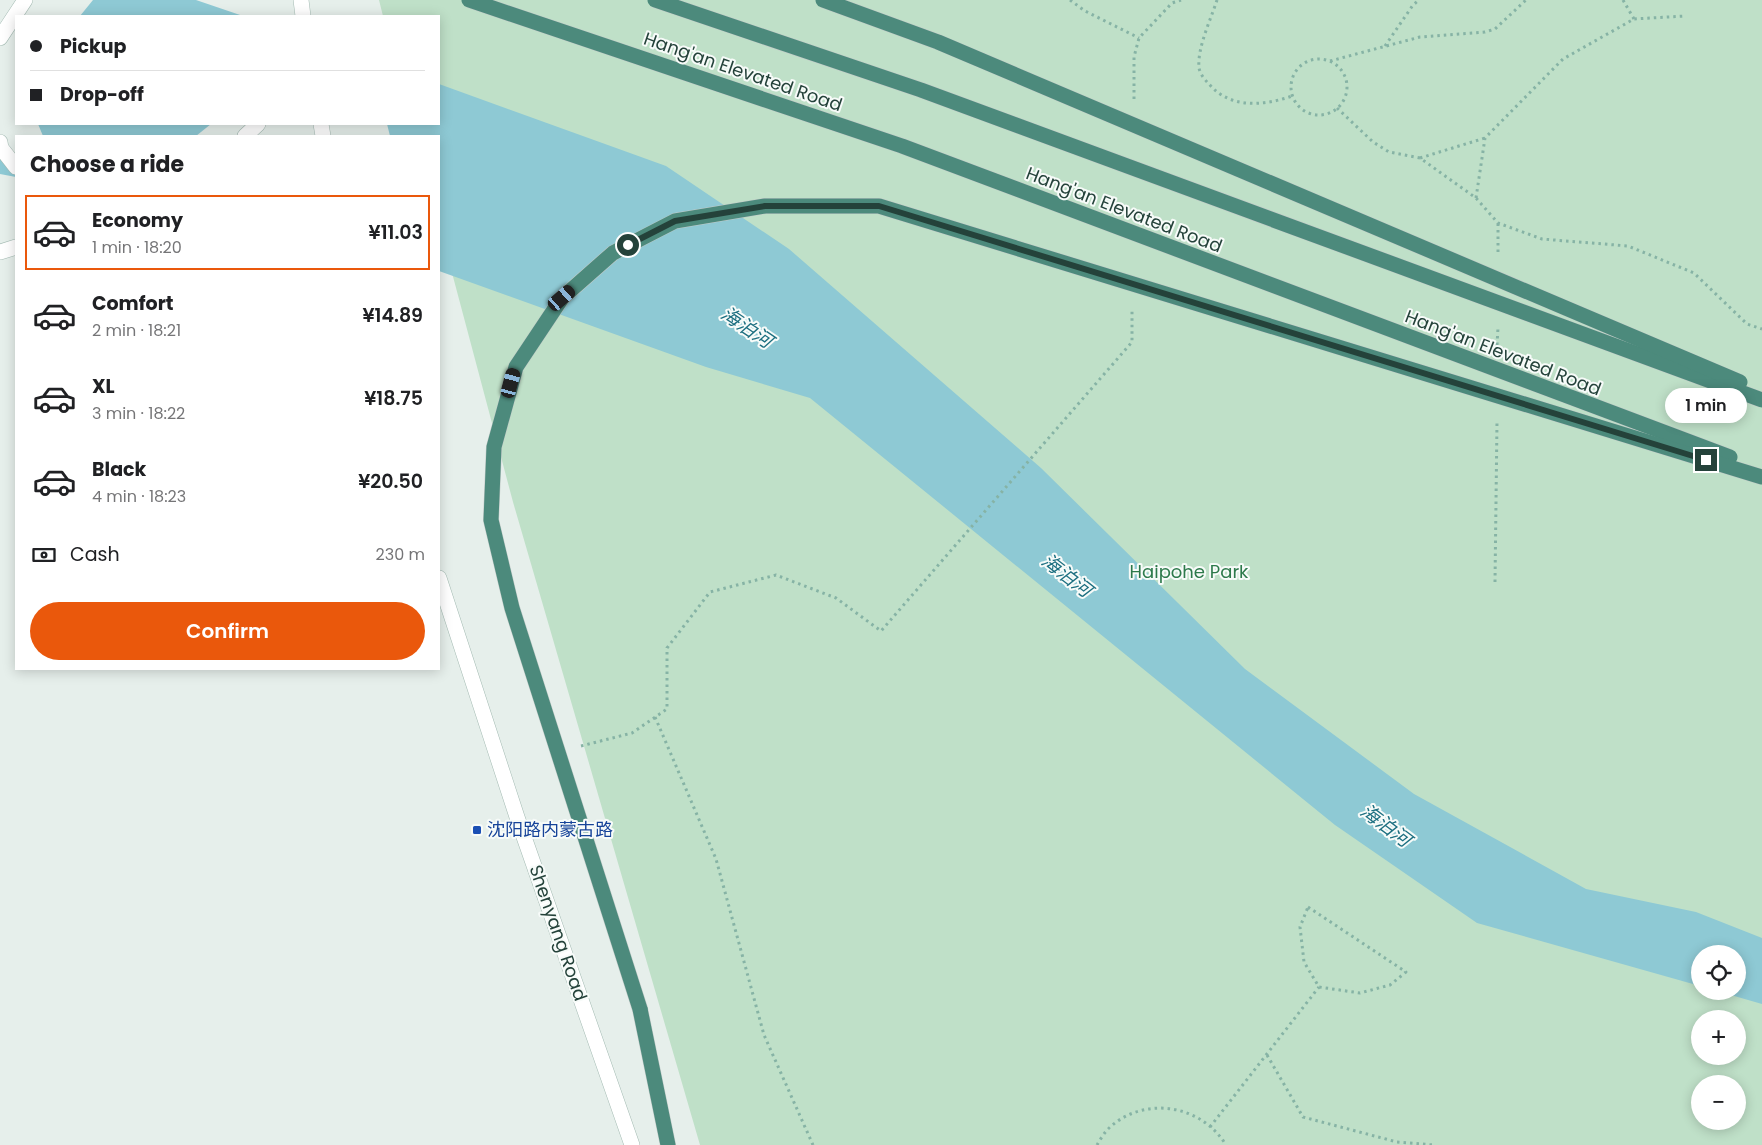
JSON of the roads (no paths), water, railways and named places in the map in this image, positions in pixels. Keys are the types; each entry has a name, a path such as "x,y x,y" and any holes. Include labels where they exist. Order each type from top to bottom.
{"highway":[{"name":"Hang'an Elevated Road","path":"468,0 902,146 1762,469"},
{"path":"655,0 921,90 1762,400"},
{"path":"823,0 938,42 1762,391"},
{"path":"668,1145 640,1009 512,608 491,520 494,447 516,368 562,298 613,253 675,221 765,206 879,206 1762,477"}],"main road":[{"path":"15,15 25,0"},
{"path":"0,38 15,15"},
{"path":"246,135 257,125"},
{"path":"0,142 1,148 15,166"},
{"path":"0,252 15,247"},
{"name":"Shenyang Road","path":"440,581 514,809 632,1145"}],"water":[{"name":"海泊河","path":"0,0 196,0 240,15 15,15 15,125 440,125 440,84 666,166 789,249 1041,468 1245,669 1414,794 1586,889 1696,912 1762,938 1762,1004 1746,999 1746,945 1691,945 1691,983 1477,923 1335,825 810,398 706,367 440,271 440,135 15,135 15,177 0,174"}],"place":[{"name":"沈阳路内蒙古路","path":"477,830"}],"park label":[{"name":"Haipohe Park","path":"1189,572"}]}
